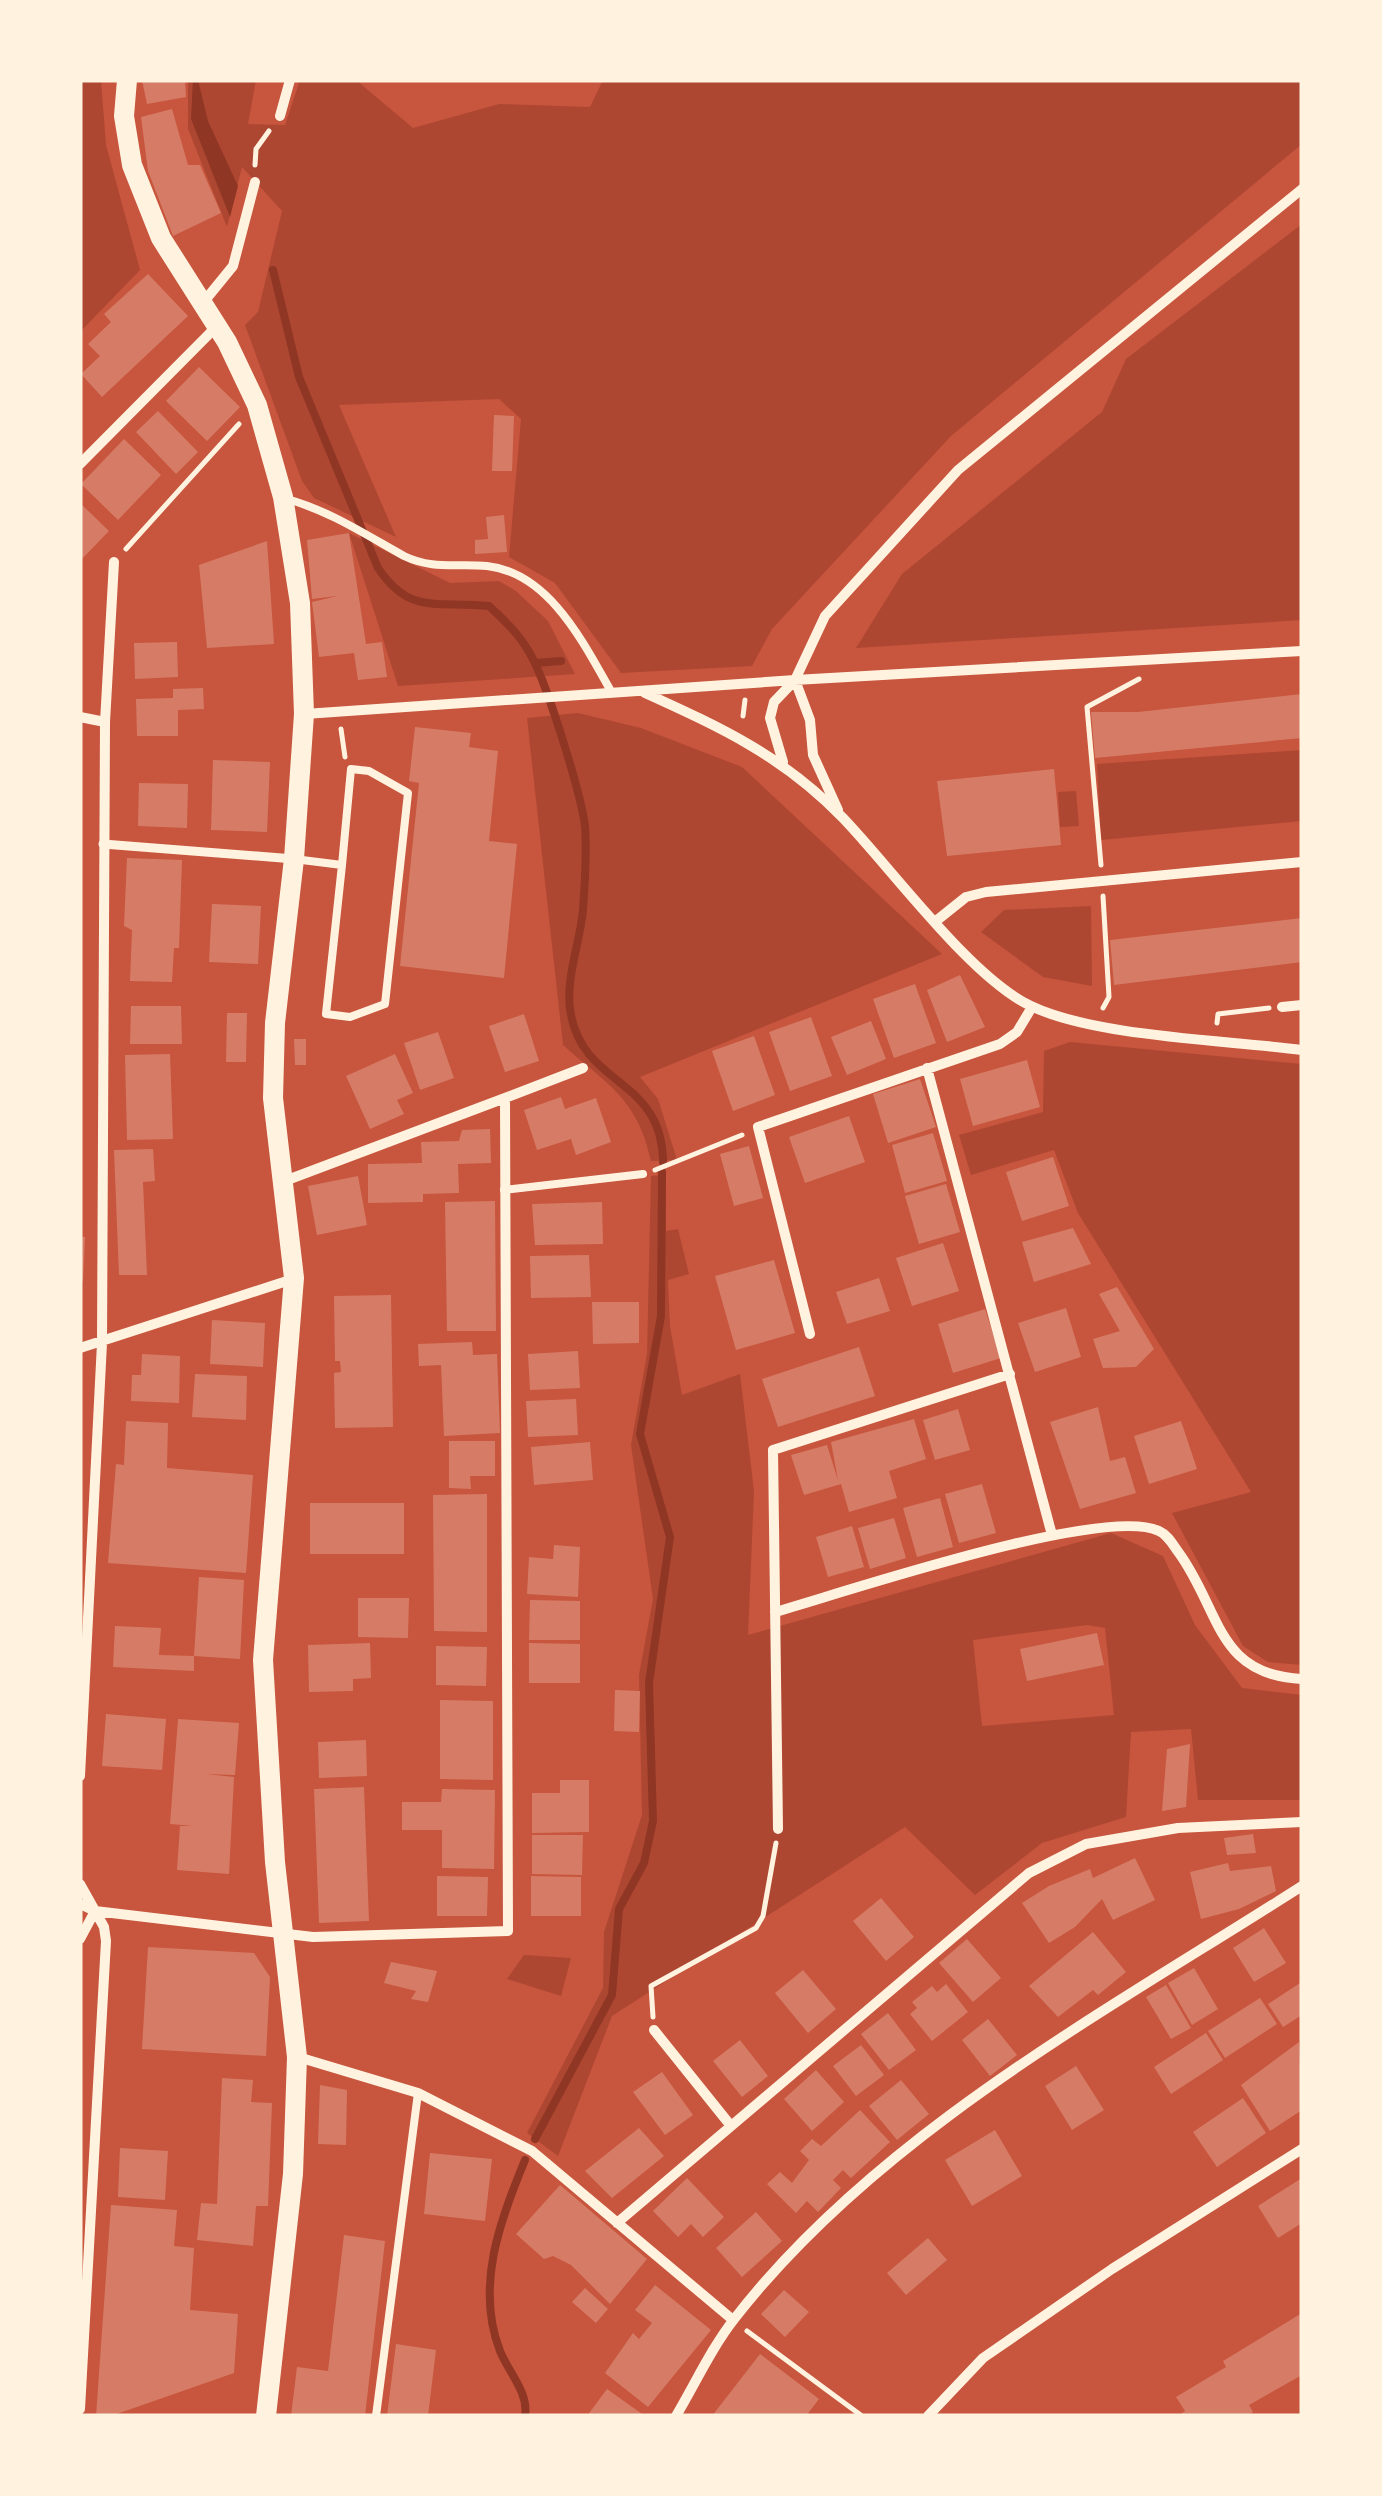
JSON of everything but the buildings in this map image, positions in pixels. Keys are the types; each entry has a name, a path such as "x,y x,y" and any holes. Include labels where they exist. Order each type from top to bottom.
{"main road":[{"path":"127,80 124,116 138,183 161,238 217,326 257,405 282,497 300,603 304,714 294,859 275,1022 273,1098 294,1278 263,1660 265,1738 297,2057 292,2174 266,2416"}],"street":[{"path":"280,116 290,80"},
{"path":"202,304 233,266 255,182"},
{"path":"782,762 770,718 774,702 795,680 824,616 958,470 1302,189"},
{"path":"80,464 217,326"},
{"path":"80,1776 102,1343 103,844 114,562"},
{"path":"304,714 1302,651"},
{"path":"795,680 810,720 813,755 841,816"},
{"path":"642,691 735,734 782,762 841,816 988,977 1032,1007 1096,1022 1302,1050"},
{"path":"80,717 105,722"},
{"path":"103,844 294,859"},
{"path":"936,920 966,897 986,892 1302,862"},
{"path":"1282,1007 1302,1005"},
{"path":"810,1334 758,1127 1008,1040 1032,1007"},
{"path":"282,1182 583,1068"},
{"path":"927,1068 1052,1534"},
{"path":"80,1904 95,1911 283,1930 313,1937 508,1931 505,1098"},
{"path":"80,1348 294,1278"},
{"path":"778,1829 773,1450 1010,1374"},
{"path":"776,1612 1052,1534 1137,1523 1164,1532 1198,1579 1222,1637 1242,1662 1270,1678 1302,1680"},
{"path":"617,2222 1044,1866 1086,1844 1159,1831 1302,1822"},
{"path":"80,1884 106,1941 80,2409"},
{"path":"676,2416 733,2320 818,2224 976,2097 1302,1886"},
{"path":"80,1939 95,1911"},
{"path":"654,2030 731,2126"},
{"path":"297,2057 418,2093 532,2151 733,2320"},
{"path":"928,2416 983,2358 1112,2269 1302,2149"}],"lane":[{"path":"282,497 381,539 405,556 440,568 490,566 530,582 558,608 612,693"},
{"path":"352,769 369,771 408,793 385,1004 350,1017 326,1014 342,865 352,769"},
{"path":"294,859 342,865"},
{"path":"504,1190 643,1174"},
{"path":"376,2416 418,2093"}],"path":[{"path":"255,182 256,148 280,116"},
{"path":"114,562 257,405"},
{"path":"1096,1022 1110,996 1088,707 1139,682 1138,661"},
{"path":"343,711 345,760 352,769"},
{"path":"1215,1038 1218,1014 1282,1007"},
{"path":"643,1174 758,1127"},
{"path":"654,2030 650,1986 756,1928 763,1916 778,1829"},
{"path":"733,2320 862,2416"}],"shaded area":[{"path":"80,80 101,80 106,145 140,270 80,332"},
{"path":"188,80 256,80 248,124 285,125 300,80 356,80 413,128 499,104 590,107 603,80 1302,80 1302,144 951,436 772,629 752,666 621,673 555,583 509,557 521,419 499,399 339,405 396,537 314,498 302,481 245,325 258,312 282,211 242,167 227,227 188,129"},
{"path":"193,80 198,80 208,121 238,186 230,217 191,119"},
{"path":"1302,224 1302,620 856,648 902,574 1102,412 1126,359"},
{"path":"349,533 450,583 499,581 516,591 548,621 575,674 398,686"},
{"path":"578,713 641,728 742,767 942,954 640,1077 658,1099 677,1160 651,1161 629,1108 563,1045 527,718"},
{"path":"1302,750 1302,821 1101,840 1097,764"},
{"path":"1076,791 1079,826 1060,827 1058,792"},
{"path":"1091,906 1092,986 1043,977 981,932 1004,910"},
{"path":"1070,1042 1302,1064 1302,1665 1268,1662 1243,1646 1172,1513 1251,1492 1078,1213 1054,1150 971,1175 959,1135 1043,1112 1044,1051"},
{"path":"666,1175 666,1231 678,1229 689,1274 668,1280 670,1326 682,1395 740,1374 754,1491 748,1635 1111,1533 1163,1556 1195,1625 1242,1688 1302,1695 1302,1800 1198,1800 1191,1729 1131,1732 1126,1817 1042,1843 975,1895 905,1827 612,2016 558,2156 527,2133 603,1988 604,1932 642,1815 639,1675 653,1599 631,1445 647,1354 651,1176","holes":["1087,1625 1105,1628 1114,1715 982,1726 973,1640"]},
{"path":"524,1955 571,1958 561,1996 507,1979"}],"waterway":[{"path":"273,270 299,377 378,568 402,594 414,600 489,606 521,639 536,666 562,737 585,826 583,910 571,976 571,1015 579,1039 591,1057 650,1113 659,1134 663,1162"},
{"path":"535,663 561,661"},
{"path":"535,2139 612,1995 619,1909 644,1863 653,1821 649,1683 670,1537 640,1434 661,1316 662,1172"},
{"path":"525,2160 494,2254 490,2303 500,2351 521,2391 525,2416"}]}
